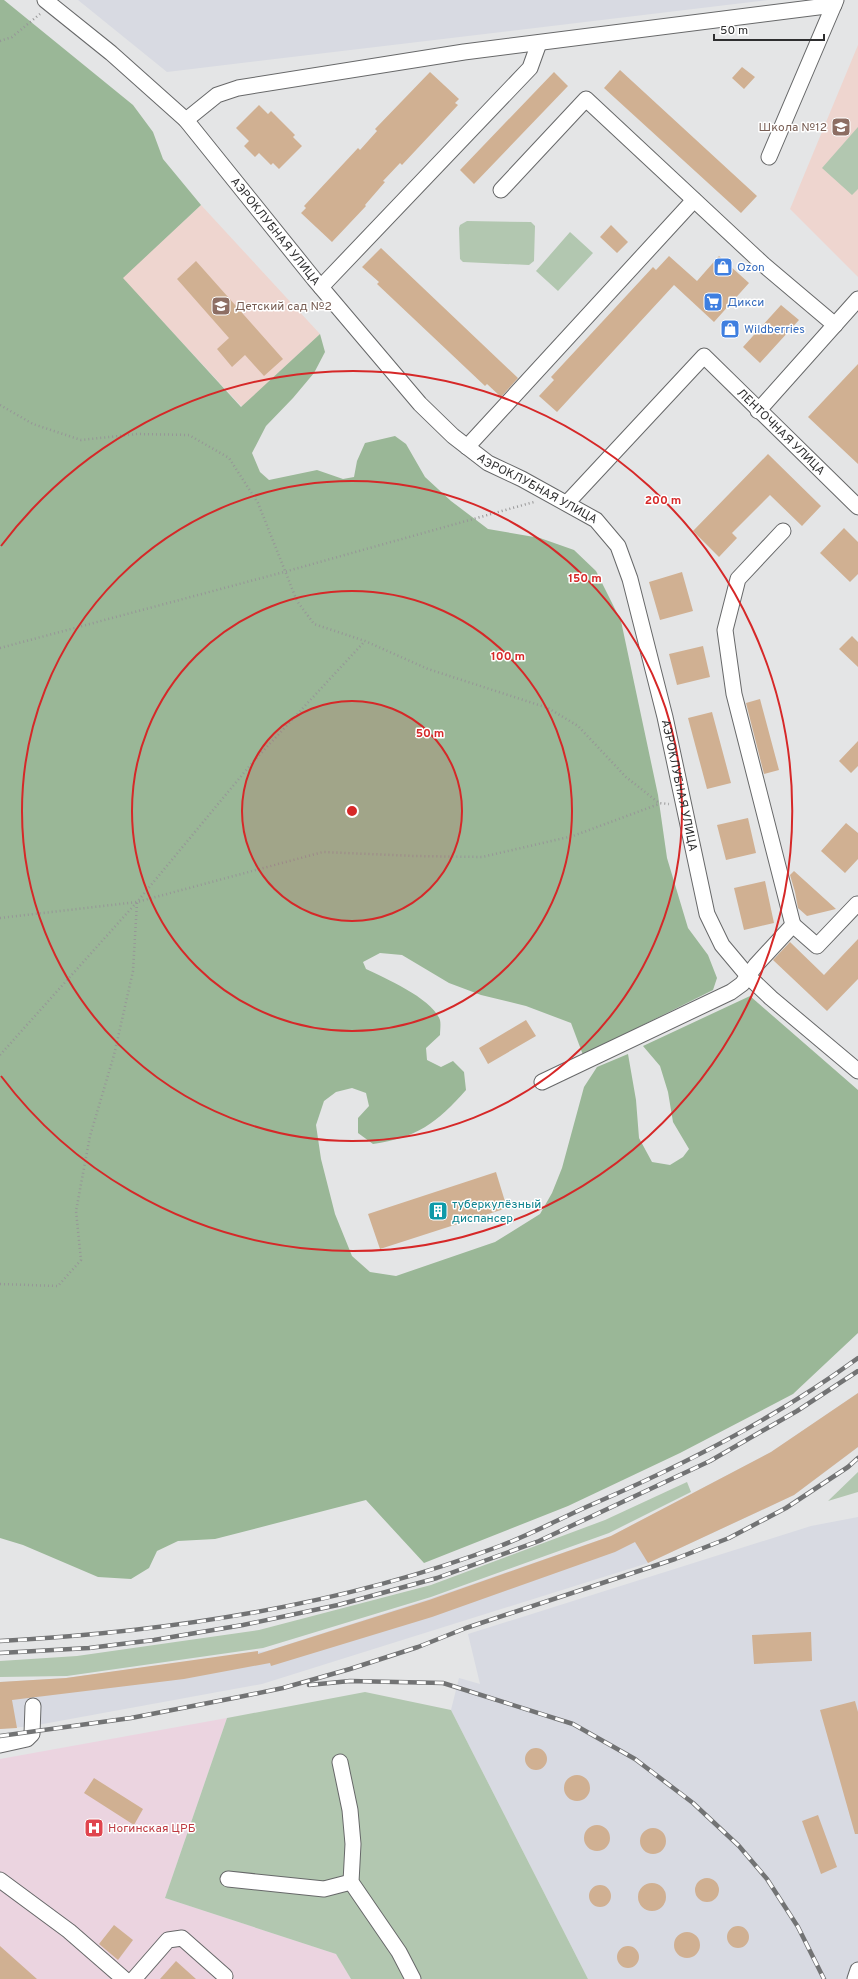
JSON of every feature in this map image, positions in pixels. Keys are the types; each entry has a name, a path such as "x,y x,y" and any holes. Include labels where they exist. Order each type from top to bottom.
{"street":[{"path":"186,120 217,95 238,88 464,52 835,2"},
{"path":"769,156 835,2"},
{"name":"АЭРОКЛУБНАЯ УЛИЦА","path":"48,3 111,53 186,120 321,287 420,404 467,447 488,463 561,500 596,520 618,546 630,579 665,717 707,914 722,945 748,976 858,1071"},
{"path":"321,287 530,68 539,43"},
{"path":"501,190 586,99 764,265 835,325"},
{"path":"467,447 694,200"},
{"path":"758,411 858,299"},
{"name":"ЛЕНТОЧНАЯ УЛИЦА","path":"561,500 704,356 758,411 858,507"},
{"path":"783,531 738,580 725,630 734,694 793,925 817,946 857,904"},
{"path":"542,1082 731,992 742,984 793,925"},
{"path":"0,1745 28,1739 32,1734 33,1706"},
{"path":"340,1762 350,1810 353,1844 351,1882 398,1952 413,1979"},
{"path":"228,1879 324,1889 351,1882"},
{"path":"0,1880 69,1931 124,1979"},
{"path":"134,1979 168,1940 182,1938 225,1976"},
{"path":"855,1979 858,1970"}],"path":[{"path":"0,41 12,37 48,3"},
{"path":"0,405 33,424 81,440 137,434 189,435 229,458 258,503 284,572 297,601 314,624 365,641 428,669 548,708 578,726 626,777 659,804"},
{"path":"0,648 561,500"},
{"path":"0,1055 137,902 252,763 365,641"},
{"path":"0,918 137,902 323,852 482,857 573,836 659,804 683,805"},
{"path":"0,1284 58,1286 81,1260 76,1211 90,1136 114,1055 133,971 137,902"}],"shaded area":[{"path":"78,0 768,0 167,72"},
{"name":"Школа №12","path":"858,45 858,277 790,209"},
{"name":"Детский сад №2","path":"201,205 320,334 242,407 122,278"},
{"path":"858,1393 858,1447 794,1495 648,1563 262,1684 32,1726 0,1729 0,1682 66,1678 267,1651 429,1599 611,1536 771,1452"},
{"path":"858,1517 858,1979 588,1979 451,1710 459,1678 480,1684 468,1634 811,1526"},
{"name":"Ногинская ЦРБ","path":"227,1718 165,1898 336,1954 351,1979 0,1979 0,1759"}],"green space":[{"path":"0,0 4,0 133,105 153,132 163,159 201,205 123,278 241,407 320,334 325,352 314,373 293,398 266,426 252,453 260,472 269,480 317,470 343,479 354,477 357,461 365,443 395,436 406,444 425,477 451,501 488,529 540,538 574,550 596,571 621,621 658,795 667,858 688,928 708,955 717,978 713,990 583,1055 571,1023 526,1006 481,995 449,983 402,955 380,953 363,962 366,969 408,990 428,1004 436,1012 440,1020 440,1035 426,1048 427,1060 441,1067 453,1061 464,1072 466,1090 445,1112 425,1127 402,1138 373,1144 358,1133 358,1118 369,1106 366,1093 352,1088 336,1092 324,1101 316,1125 321,1159 335,1214 352,1256 370,1272 396,1276 495,1242 540,1214 552,1193 562,1168 584,1087 597,1067 628,1054 636,1100 639,1138 652,1162 670,1165 683,1157 689,1149 673,1122 668,1092 660,1066 643,1046 750,996 858,1090 858,1333 793,1394 680,1453 568,1506 424,1563 366,1500 215,1539 178,1541 157,1551 149,1568 131,1579 98,1577 23,1545 0,1538"},
{"path":"858,127 858,189 852,195 822,168"},
{"path":"467,221 531,222 535,226 534,261 529,265 463,262 460,259 459,228 460,225"},
{"path":"570,232 593,253 558,291 536,271"},
{"path":"858,1472 858,1492 828,1501"},
{"path":"687,1482 691,1492 609,1533 431,1597 263,1648 67,1676 0,1677 0,1661 77,1656 259,1630 431,1585 605,1520"},
{"path":"365,1692 451,1710 588,1979 351,1979 336,1954 165,1898 227,1718"}],"building":[{"path":"742,67 755,77 744,89 732,78"},
{"path":"620,70 757,196 741,213 604,88"},
{"path":"430,72 459,99 455,103 458,105 402,165 400,163 383,181 385,182 365,205 366,206 332,242 301,213 306,208 304,206 358,148 360,150 377,131 375,129"},
{"path":"554,72 568,86 474,184 460,170"},
{"path":"259,105 268,114 271,111 295,135 293,137 302,146 279,169 273,163 271,165 259,153 255,157 244,146 249,141 236,128"},
{"path":"611,225 628,242 617,253 600,237"},
{"path":"381,248 518,378 501,397 487,384 485,386 377,284 379,282 362,267"},
{"path":"669,256 697,281 719,256 749,283 714,322 674,285 557,412 539,396 554,380 551,377 653,267 656,270"},
{"path":"196,261 283,359 264,376 245,355 232,367 217,349 229,338 177,279"},
{"path":"781,305 799,320 760,363 743,347"},
{"path":"858,364 858,464 808,417"},
{"path":"768,454 821,506 802,526 770,495 732,533 737,538 719,557 693,531"},
{"path":"844,528 858,542 858,574 850,582 820,553"},
{"path":"682,572 693,611 660,620 649,582"},
{"path":"852,636 858,642 858,667 839,649"},
{"path":"703,646 710,677 677,685 669,654"},
{"path":"760,699 779,770 764,774 746,703"},
{"path":"712,712 731,783 707,789 688,718"},
{"path":"858,741 858,766 851,773 839,761"},
{"path":"748,818 756,853 726,860 717,825"},
{"path":"846,823 858,833 858,859 845,873 821,851"},
{"path":"794,871 836,909 807,916 798,908 790,875"},
{"path":"765,881 774,923 744,930 734,888"},
{"path":"858,939 858,979 827,1011 773,960 790,942 824,975"},
{"path":"526,1020 536,1036 488,1064 479,1048"},
{"name":"туберкулёзный диспансер","path":"496,1172 507,1208 380,1249 368,1214"},
{"path":"858,1393 858,1447 794,1495 648,1563 635,1542 615,1552 432,1617 271,1666 270,1663 184,1679 12,1700 17,1728 0,1729 0,1682 66,1678 258,1651 258,1654 429,1600 611,1536 771,1452"},
{"path":"811,1632 812,1661 754,1664 752,1635"},
{"path":"855,1701 858,1712 858,1834 855,1834 820,1710"},
{"path":"536,1748 544,1751 547,1759 544,1767 536,1770 528,1767 525,1759 528,1751"},
{"path":"577,1775 587,1778 590,1788 587,1798 577,1801 567,1798 564,1788 567,1778"},
{"path":"94,1778 143,1809 134,1825 84,1793"},
{"path":"818,1815 837,1867 821,1874 802,1821"},
{"path":"597,1825 606,1829 610,1838 606,1847 597,1851 588,1847 584,1838 588,1829"},
{"path":"653,1828 662,1832 666,1841 662,1850 653,1854 644,1850 640,1841 644,1832"},
{"path":"707,1878 715,1882 719,1890 715,1898 707,1902 699,1898 695,1890 699,1882"},
{"path":"652,1883 662,1887 666,1897 662,1907 652,1911 642,1907 638,1897 642,1887"},
{"path":"600,1885 608,1888 611,1896 608,1904 600,1907 592,1904 589,1896 592,1888"},
{"path":"114,1925 133,1940 118,1960 99,1944"},
{"path":"734,1926 742,1926 749,1933 749,1941 742,1948 734,1948 727,1941 727,1933"},
{"path":"687,1932 696,1936 700,1945 696,1954 687,1958 678,1954 674,1945 678,1936"},
{"path":"0,1946 37,1979 0,1979"},
{"path":"628,1946 636,1949 639,1957 636,1965 628,1968 620,1965 617,1957 620,1949"},
{"path":"176,1961 196,1979 160,1979"}],"railway":[{"path":"0,1641 127,1631 254,1613 379,1585 440,1567 524,1536 662,1473 763,1420 827,1380 858,1358"},
{"path":"0,1653 89,1648 154,1640 243,1625 338,1605 437,1578 539,1541 710,1461 797,1411 858,1371"},
{"path":"0,1736 131,1718 283,1688 350,1669 418,1647 466,1628 675,1559 729,1538 786,1508 848,1467 858,1458"},
{"path":"309,1685 350,1681 443,1683 573,1724 635,1759 693,1803 739,1846 767,1879 798,1927 824,1979"}],"place":[{"name":"Школа №12","path":"841,127"},
{"name":"Ozon","path":"723,267"},
{"name":"Дикси","path":"713,302"},
{"name":"Детский сад №2","path":"221,306"},
{"name":"Wildberries","path":"730,329"},
{"name":"туберкулёзный диспансер","path":"438,1211"},
{"name":"Ногинская ЦРБ","path":"94,1828"}]}
